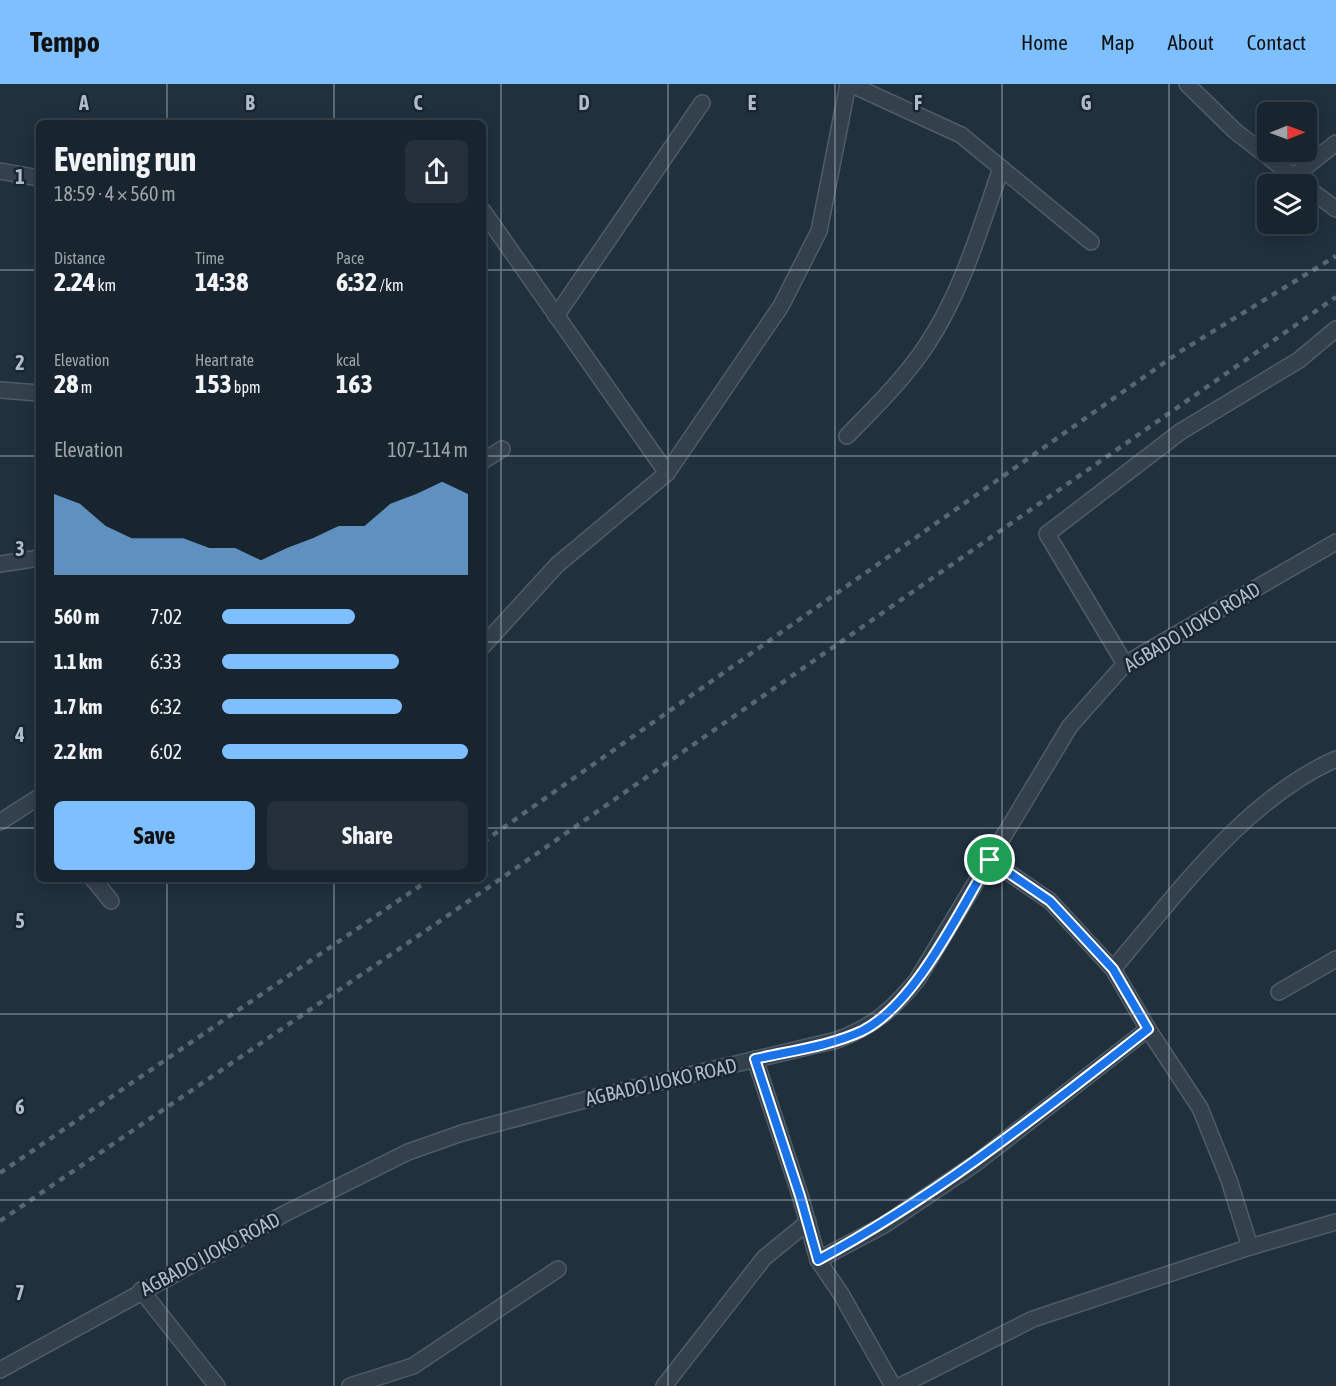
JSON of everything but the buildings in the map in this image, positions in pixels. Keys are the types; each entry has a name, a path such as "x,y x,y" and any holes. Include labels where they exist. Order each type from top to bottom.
{"street":[{"path":"486,643 557,565 667,473 781,306 819,231 849,84 961,135 1091,242"},
{"path":"1187,84 1235,131 1289,174"},
{"path":"556,316 702,103"},
{"path":"1305,174 1336,142"},
{"path":"847,436 896,386 942,320 961,283 1001,168"},
{"path":"0,171 36,177"},
{"path":"1317,195 1336,209"},
{"path":"486,215 667,473"},
{"path":"1125,664 1047,534 1180,432 1299,360 1336,329"},
{"path":"0,390 36,393"},
{"path":"486,459 502,449"},
{"name":"AGBADO IJOKO ROAD","path":"0,1370 141,1290 286,1213 408,1152 437,1141 588,1098 837,1040 863,1030 893,1009 917,980 1070,726 1125,664 1336,542"},
{"path":"0,564 36,558"},
{"path":"1113,969 1222,841 1307,772 1336,759"},
{"path":"0,822 36,804"},
{"path":"990,860 1050,901 1113,969 1148,1029 1200,1108 1229,1180 1251,1247"},
{"path":"95,882 111,901"},
{"path":"1279,992 1336,959"},
{"path":"818,1260 884,1225 976,1163 1148,1029"},
{"path":"755,1059 808,1222 818,1260 841,1294 893,1386"},
{"path":"664,1386 764,1258 808,1222"},
{"path":"900,1386 1033,1319 1251,1247 1336,1222"},
{"path":"350,1386 413,1366 558,1269"},
{"path":"141,1290 217,1386"}],"railway":[{"path":"486,840 1181,351 1336,256"},
{"path":"0,1221 440,921 1336,297"},
{"path":"0,1173 426,882"}],"route":[{"path":"990,860 1050,901 1113,969 1148,1029 976,1163 884,1225 818,1260 800,1196 755,1059 837,1040 863,1030 893,1009 917,980 990,860"}]}
